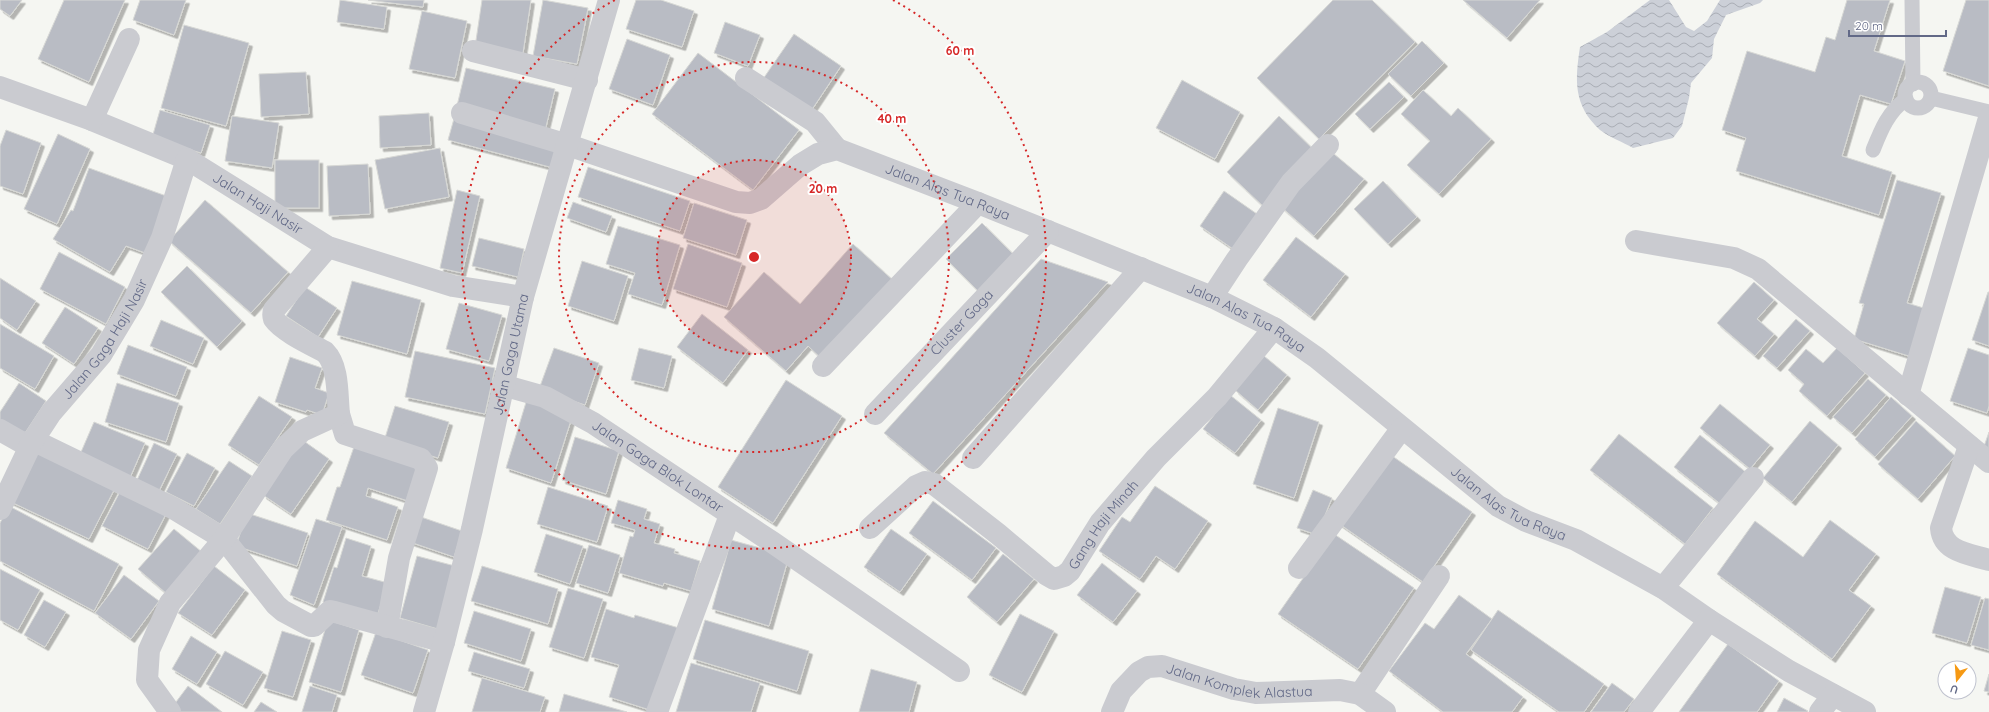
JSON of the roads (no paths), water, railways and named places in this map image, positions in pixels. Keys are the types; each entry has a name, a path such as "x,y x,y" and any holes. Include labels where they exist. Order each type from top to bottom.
{"street":[{"name":"Jalan Gaga Utama","path":"424,712 444,642 472,529 502,385 523,298 609,0"},
{"path":"92,120 129,39"},
{"path":"473,51 587,80"},
{"path":"462,113 568,145 736,202 750,203 761,199 800,164 818,154 837,150 815,122 746,78"},
{"name":"Jalan Haji Nasir","path":"0,87 92,120 187,159 328,247 453,286 523,298"},
{"path":"1908,395 1989,118"},
{"path":"1212,297 1291,183 1328,146"},
{"name":"Jalan Alas Tua Raya","path":"837,150 978,203 1141,268 1212,297 1274,328 1317,358 1498,506 1526,521 1576,540 1663,588 1709,620 1789,671 1865,712"},
{"name":"Jalan Gaga Haji Nasir","path":"0,509 32,442 51,413 101,355 134,300 162,238 187,159"},
{"path":"824,366 978,203"},
{"name":"Cluster Gaga","path":"875,414 1048,231"},
{"path":"1636,241 1734,258 1758,269 1989,462"},
{"path":"328,247 274,310 273,314 274,319 281,326 325,352 330,357 334,367 339,414 345,434 421,459 427,468 399,558 387,626"},
{"path":"973,458 1141,268"},
{"name":"Gang Haji Minah","path":"870,528 916,486 925,482 934,484 1047,575 1054,578 1064,576 1070,571 1100,523 1156,458 1217,397 1274,328"},
{"name":"Jalan Gaga Blok Lontar","path":"502,385 545,397 593,422 730,515 657,712"},
{"path":"170,712 147,680 149,650 170,603 224,539 284,449 302,431 339,414"},
{"path":"1298,568 1402,428"},
{"path":"0,430 21,442 39,442 173,508 224,539 269,597 283,611 311,626 314,626 330,611 444,642"},
{"path":"1969,446 1941,528 1942,534 1944,541 1953,549 1989,560"},
{"path":"1663,588 1753,478"},
{"path":"730,515 772,542 959,671"},
{"path":"1360,694 1439,576"},
{"path":"1639,712 1709,620"},
{"name":"Jalan Komplek Alastua","path":"1112,712 1122,691 1138,672 1148,667 1162,666 1234,689 1256,693 1340,690 1360,694 1385,712"},
{"path":"1820,712 1833,695"}],"lane":[{"path":"1912,0 1913,84"},
{"path":"1922,83 1926,85 1931,94 1931,98 1926,106 1916,108 1908,104 1906,99 1907,90 1913,84 1922,83"},
{"path":"1931,98 1989,112"},
{"path":"1873,150 1883,124 1897,106 1906,99"}],"water":[{"path":"1650,0 1669,0 1686,27 1694,31 1707,21 1720,0 1763,0 1760,3 1726,15 1714,39 1712,58 1691,83 1682,126 1673,138 1633,148 1600,130 1591,121 1580,101 1578,92 1578,59 1580,47 1607,32"}]}
